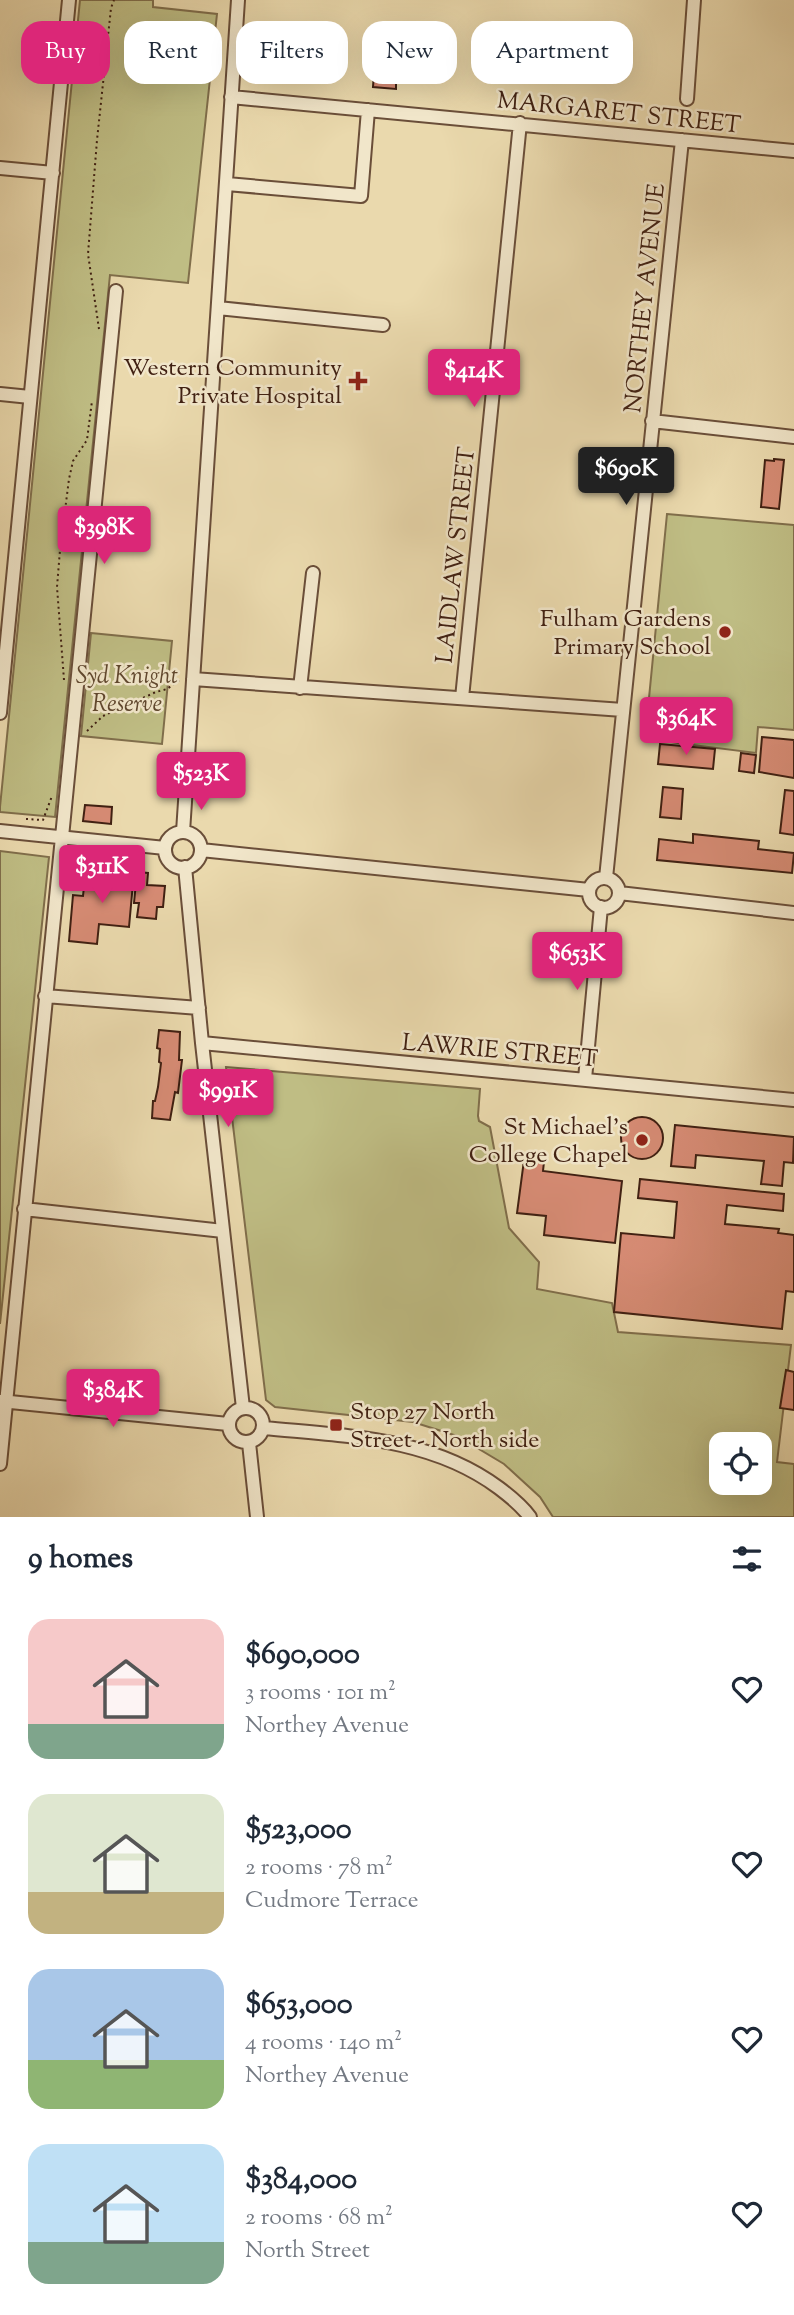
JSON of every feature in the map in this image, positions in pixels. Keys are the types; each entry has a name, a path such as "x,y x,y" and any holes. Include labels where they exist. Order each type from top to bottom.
{"street":[{"path":"0,713 5,607 30,397 69,0"},
{"path":"183,832 238,0"},
{"path":"687,99 694,0"},
{"name":"MARGARET STREET","path":"231,97 794,151"},
{"path":"227,184 361,196 368,110"},
{"name":"LAIDLAW STREET","path":"462,698 520,123"},
{"name":"NORTHEY AVENUE","path":"606,878 682,140"},
{"path":"0,168 53,173"},
{"path":"0,1464 3,1401 116,291"},
{"path":"218,308 383,325"},
{"path":"0,394 30,397"},
{"path":"652,421 794,437"},
{"path":"300,688 313,573"},
{"path":"193,679 623,710"},
{"path":"0,831 165,848"},
{"path":"183,832 194,836 201,850 197,861 185,867 174,865 165,848 173,835 183,832"},
{"path":"201,850 589,890"},
{"path":"185,867 201,1043 243,1408"},
{"path":"606,878 617,885 619,893 610,906 601,907 592,900 589,890 596,880 606,878"},
{"path":"619,893 794,913"},
{"path":"585,1079 601,907"},
{"path":"45,996 199,1008"},
{"name":"LAWRIE STREET","path":"201,1043 794,1100"},
{"path":"24,1209 223,1231"},
{"path":"3,1401 228,1424"},
{"path":"250,1408 263,1419 264,1428 258,1438 249,1443 234,1438 228,1424 234,1412 250,1408"},
{"path":"264,1428 405,1444 440,1455 487,1479 522,1505 530,1517"},
{"path":"249,1443 257,1517"}],"path":[{"path":"99,328 88,254 97,140 114,0"},
{"path":"65,687 57,587 60,550 69,479 74,461 87,440 93,390"},
{"path":"70,734 81,736 103,716 167,689 179,678 193,679"},
{"path":"26,822 26,818 43,820 52,796"}],"green space":[{"path":"80,0 153,0 153,7 217,14 216,21 124,21 124,84 209,84 188,283 110,275 55,817 0,812 0,807 72,84 110,84 110,21 78,21"},
{"path":"667,514 794,525 794,730 758,727 756,753 645,739"},
{"name":"Syd Knight Reserve","path":"91,633 172,641 162,744 81,736"},
{"path":"0,851 49,857 0,1324"},
{"path":"226,1067 480,1089 479,1121 490,1127 509,1228 539,1262 537,1289 612,1303 618,1332 791,1345 777,1462 794,1464 794,1517 553,1517 540,1497 504,1464 457,1436 413,1422 275,1407 266,1400"}],"building":[{"path":"373,84 396,84 396,89 373,87"},
{"path":"765,460 784,460 779,509 761,507"},
{"path":"762,737 794,740 794,778 759,772"},
{"path":"660,744 715,749 713,769 658,764"},
{"path":"741,753 756,755 754,773 739,771"},
{"path":"663,787 683,789 681,819 660,817"},
{"path":"785,790 794,791 794,835 780,833"},
{"path":"85,805 112,807 111,824 83,821"},
{"path":"693,834 759,841 758,849 794,853 792,873 657,860 659,839 693,843"},
{"path":"95,869 134,872 129,927 99,924 97,944 69,941 73,895 83,896 85,877 94,878"},
{"path":"137,872 148,873 147,885 165,886 163,907 157,907 156,919 137,917 139,903 134,903"},
{"path":"159,1030 180,1032 179,1060 182,1060 178,1093 175,1092 170,1120 152,1118 161,1063 160,1049 157,1048"},
{"name":"St Michael's College Chapel","path":"642,1117 657,1123 663,1138 657,1153 642,1159 627,1153 621,1138 627,1123"},
{"path":"675,1125 794,1137 793,1163 784,1162 782,1186 761,1184 764,1161 696,1155 695,1168 671,1166"},
{"path":"524,1160 544,1162 543,1171 622,1181 615,1243 544,1235 546,1216 517,1213"},
{"path":"640,1179 784,1194 783,1211 727,1205 725,1224 779,1229 778,1233 794,1235 794,1292 786,1291 782,1329 614,1312 621,1233 674,1238 677,1202 638,1198"},
{"path":"786,1370 794,1372 794,1410 780,1408"}],"place":[{"name":"Western Community Private Hospital","path":"358,381"},
{"name":"Fulham Gardens Primary School","path":"725,632"},
{"name":"St Michael's College Chapel","path":"642,1140"},
{"name":"Stop 27 North Street - North side","path":"336,1425"}]}
